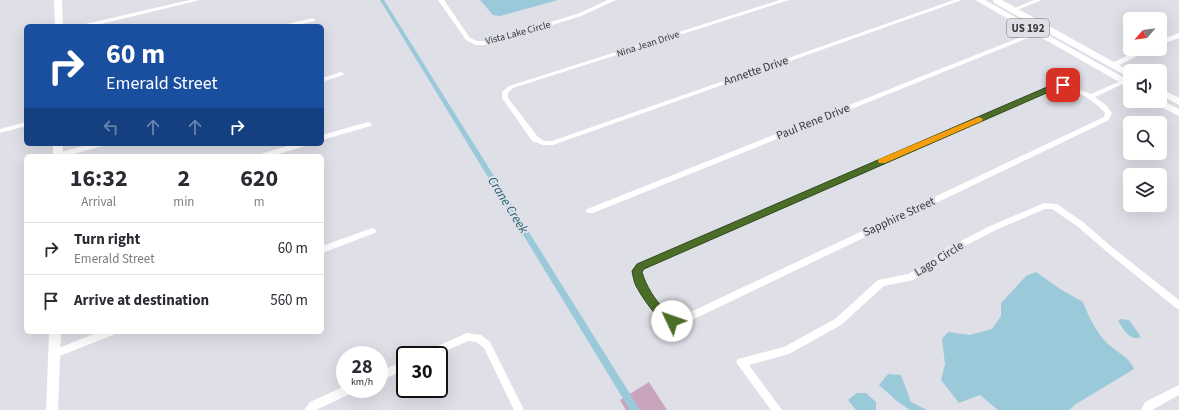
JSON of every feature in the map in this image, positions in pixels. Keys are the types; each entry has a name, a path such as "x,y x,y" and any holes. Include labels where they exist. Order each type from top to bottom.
{"main road":[{"name":"US 192","path":"996,0 1112,65 1123,76"},
{"name":"US 192","path":"982,2 1036,33 1123,78"},
{"path":"982,2 1013,10"},
{"path":"1036,33 1045,33 1064,38"},
{"path":"1084,59 1112,65"},
{"path":"1167,95 1179,102"},
{"path":"1167,106 1179,113"}],"street":[{"path":"58,0 59,24"},
{"path":"94,24 197,0"},
{"name":"Vista Lake Circle","path":"441,0 468,39 476,43 488,43 579,15 613,0"},
{"name":"Nina Jean Drive","path":"554,143 535,139 505,98 505,92 511,87 786,0"},
{"name":"Annette Drive","path":"554,143 959,0"},
{"path":"1013,10 1039,0"},
{"path":"295,24 314,20"},
{"name":"Paul Rene Drive","path":"590,211 1036,33"},
{"path":"1167,40 1179,35"},
{"path":"1112,65 1132,56"},
{"path":"324,79 342,74"},
{"path":"1090,97 1123,83"},
{"name":"Sapphire Street","path":"1063,85 1090,97 1104,107 1109,113 1107,118 683,320 672,321 662,314 640,284 636,271 640,266 1057,86 1063,85"},
{"path":"324,137 368,124"},
{"path":"0,132 24,125"},
{"path":"65,154 92,146"},
{"path":"270,154 296,146"},
{"name":"Lago Circle","path":"777,410 741,362 786,352 838,322 881,283 910,277 929,266 950,250 993,228 1044,206 1054,206 1075,220 1155,287 1179,304"},
{"path":"324,249 372,231"},
{"path":"52,410 55,334"},
{"path":"54,354 105,334"},
{"path":"447,346 467,337 478,338 487,345 519,410"},
{"path":"1146,410 1149,405 1179,390"},
{"path":"309,410 314,405 336,395"}],"shaded area":[{"path":"649,382 667,410 626,410 620,400"}],"water":[{"path":"480,0 558,0 500,16 493,15"},
{"path":"1036,272 1060,289 1083,302 1100,335 1108,344 1126,358 1134,369 1076,404 1069,410 998,410 980,395 959,403 941,380 945,364 942,339 948,332 970,335 992,329 1001,316 1001,303 1026,276"},
{"path":"1121,319 1129,320 1141,337 1130,337 1118,321"},
{"path":"888,374 901,375 911,402 927,410 910,410 898,402 879,385"},
{"path":"857,393 866,393 876,402 876,410 856,410 848,400"}],"waterway":[{"name":"Crane Creek","path":"382,0 635,410"}],"slow traffic":[{"path":"882,161 979,119"}],"route":[{"path":"672,321 662,314 640,284 636,271 640,266 1057,86 1063,85"}]}
